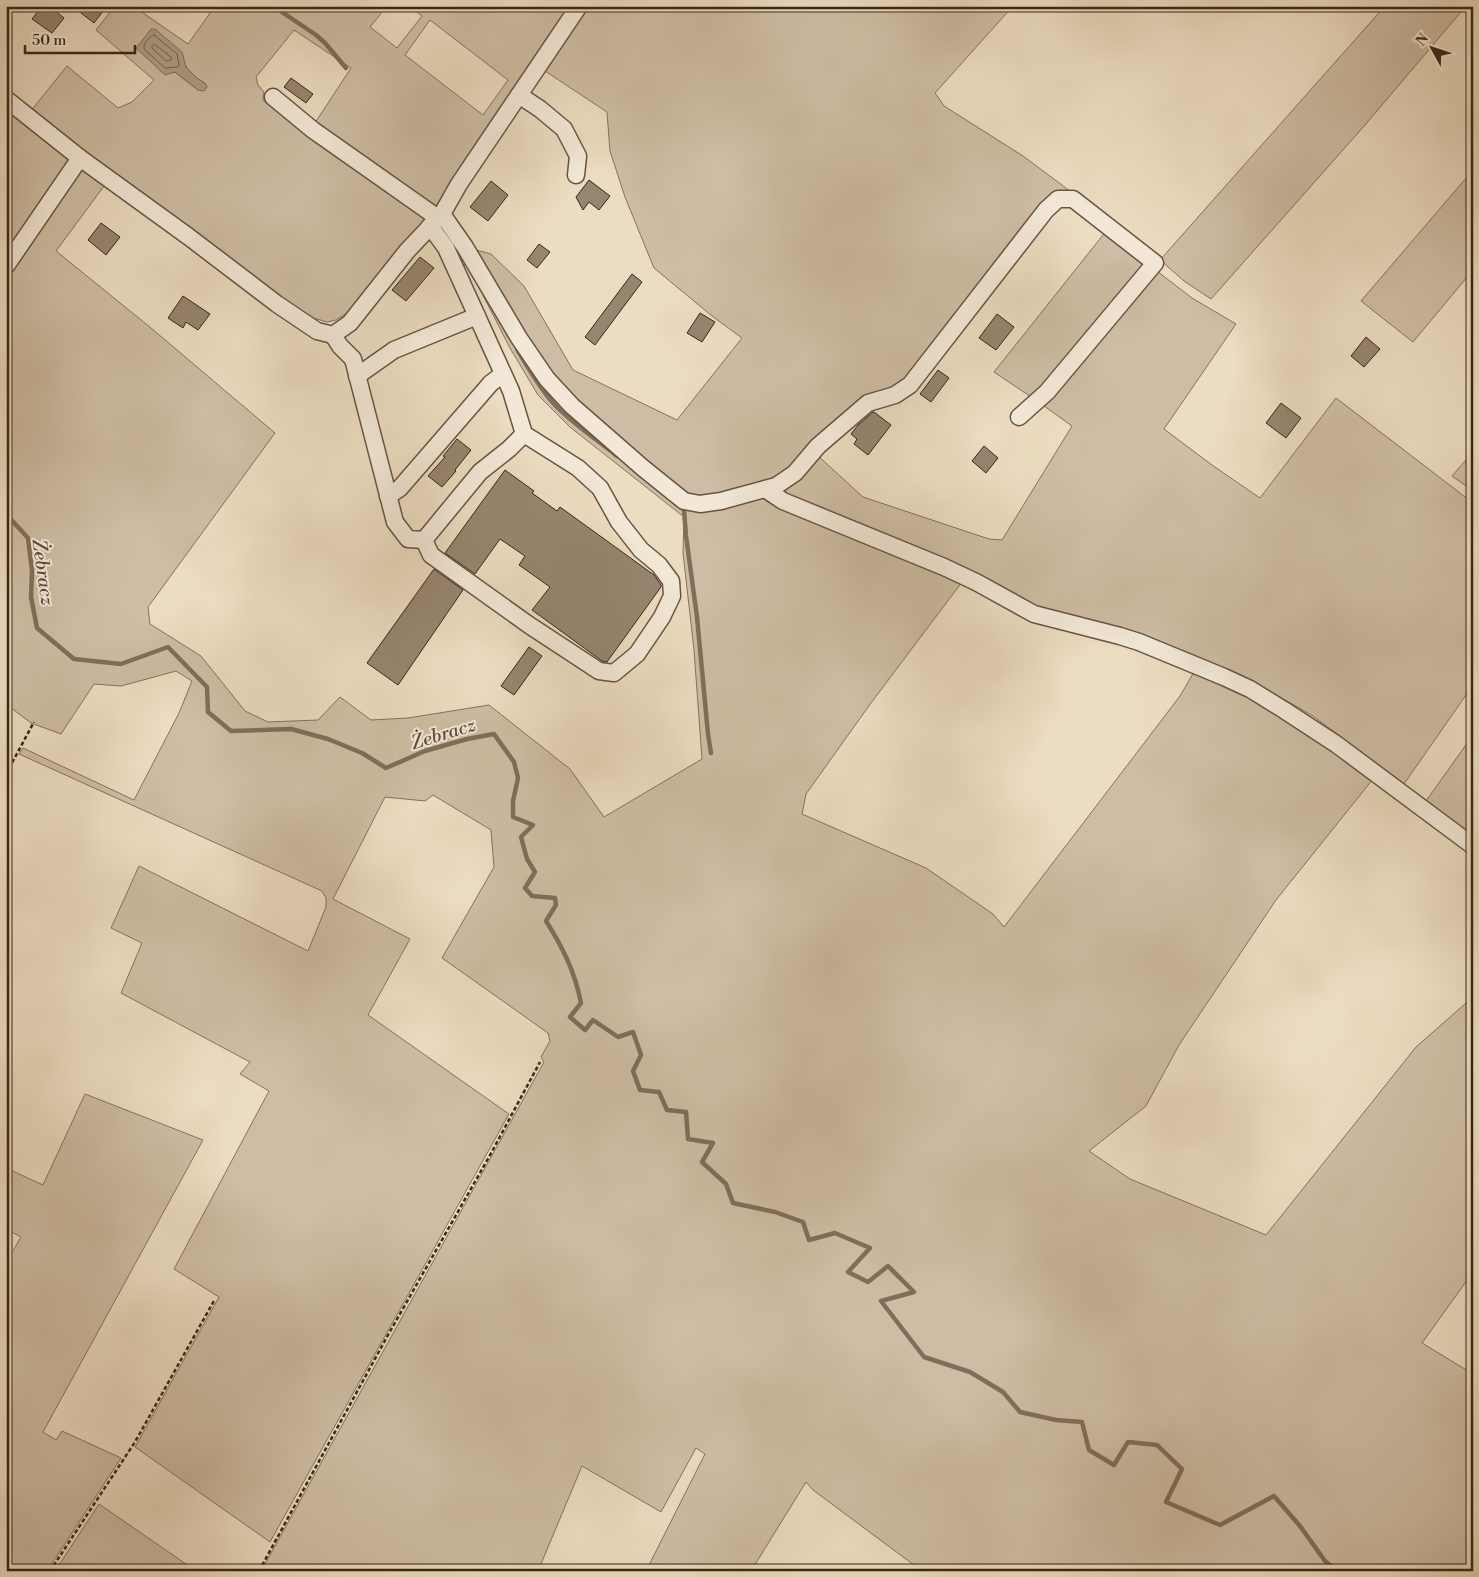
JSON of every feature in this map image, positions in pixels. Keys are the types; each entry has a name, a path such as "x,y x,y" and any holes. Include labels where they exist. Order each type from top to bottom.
{"street":[{"path":"333,335 350,323 407,251 436,220 579,6"},
{"path":"518,95 540,109 564,129 578,156 576,175"},
{"path":"273,97 313,130 436,220 465,247 519,338 547,379 572,406 643,468 684,501 700,504 721,501 776,486 795,472 818,446 868,403 895,395 910,385 1046,210 1058,198 1073,199 1155,263 1047,392 1018,417"},
{"path":"6,99 80,158 189,236 277,304 317,331 333,335 340,346 353,358 395,522 408,538 424,540"},
{"path":"6,266 80,158"},
{"path":"424,540 431,555 599,671 614,672 637,654 662,617 672,596 671,581 659,565 641,550 619,522 600,488 578,468 524,434 511,391 446,248 436,220"},
{"path":"357,376 394,350 477,316"},
{"path":"388,496 400,488 491,384 503,374"},
{"path":"424,540 480,472 509,449 524,434"},
{"path":"765,489 783,502 944,567 976,582 1034,614 1120,636 1250,690 1336,744 1473,846"}],"path":[{"path":"6,774 34,722"},
{"path":"259,1571 540,1062"},
{"path":"50,1571 135,1442 215,1299"}],"shaded area":[{"path":"115,6 133,6 188,44 215,6 387,6 370,27 397,48 422,16 409,6 557,6 566,13 435,211 313,126 351,68 294,30 256,77 258,85 264,92 263,100 429,219 362,299 347,313 336,320 327,322 297,313 30,112 67,66 118,108 132,102 154,80 96,30","holes":["430,20 508,80 483,115 405,55","182,52 187,67 197,78 206,84 198,90 175,72 169,73"]},
{"path":"588,6 1013,6 935,93 944,106 1023,156 1074,194 1058,194 907,380 817,455 863,497 989,539 1002,540 1072,426 1040,403 1153,268 1192,298 1236,324 1164,429 1212,465 1260,498 1336,398 1473,503 1473,685 1404,784 1313,716 1245,677 1245,695 1321,740 1373,779 1276,900 1179,1045 1146,1106 1089,1151 1130,1179 1266,1235 1416,1047 1473,997 1473,1272 1422,1343 1473,1374 1473,1571 922,1571 813,1490 806,1482 751,1571 646,1571 705,1454 696,1448 661,1512 582,1466 538,1571 261,1571 544,1062 541,1057 550,1041 548,1033 442,958 494,867 491,830 433,795 425,801 385,797 333,899 410,939 368,1015 509,1114 270,1542 135,1447 219,1297 174,1269 269,1091 240,1074 250,1062 121,993 142,943 111,928 139,866 308,951 326,907 326,898 322,891 19,754 23,748 134,800 179,713 192,681 176,671 121,686 94,684 61,734 31,723 6,704 6,272 80,167 107,182 56,251 275,433 148,607 150,624 201,656 245,711 268,722 318,720 340,697 371,720 408,718 489,705 570,769 604,817 702,759 694,650 683,553 684,517 570,427 538,395 510,348 467,264 461,267 455,253 465,247 491,254 524,286 573,370 677,420 742,338 654,268 625,197 610,151 607,112 542,69","holes":["962,582 1194,672 1180,696 1004,927 993,914 926,868 802,814 806,794 871,703"]},
{"path":"1385,6 1466,6 1365,125 1211,299 1184,281 1160,260"},
{"path":"9,107 64,154 70,162 6,253 6,110"},
{"path":"1473,170 1473,270 1413,342 1361,301"},
{"path":"1107,230 1149,264 1034,399 994,372"},
{"path":"1473,452 1473,491 1452,476"},
{"path":"1473,735 1473,835 1426,801"},
{"path":"85,1094 203,1140 43,1432 56,1440 62,1431 121,1458 47,1571 6,1571 6,1484 12,1475 6,1471 6,1263 21,1237 6,1229 6,1168 43,1185"},
{"path":"99,1504 196,1571 55,1571"}],"water":[{"path":"151,29 155,29 182,52 186,67 206,84 207,87 204,91 198,90 175,72 165,75 137,49"}],"building":[{"path":"42,6 49,6 64,18 52,33 32,19"},
{"path":"72,6 107,6 94,23"},
{"path":"291,78 313,94 306,103 284,87"},
{"path":"589,180 610,196 599,210 589,202 583,210 576,197"},
{"path":"491,181 508,195 488,221 470,207"},
{"path":"101,223 120,237 106,255 88,240"},
{"path":"539,244 550,252 537,268 527,260"},
{"path":"420,257 434,268 406,301 392,290"},
{"path":"632,274 642,282 595,345 585,337"},
{"path":"183,296 210,314 198,330 186,322 183,328 168,318"},
{"path":"700,313 715,322 702,342 687,333"},
{"path":"997,314 1014,327 996,350 979,338"},
{"path":"1366,337 1380,349 1364,367 1351,356"},
{"path":"938,370 949,378 931,402 920,394"},
{"path":"1281,403 1301,418 1286,438 1266,423"},
{"path":"873,412 891,425 868,455 854,444 857,439 851,434"},
{"path":"457,439 471,450 442,487 428,476 445,457 443,456"},
{"path":"984,446 998,458 986,473 972,461"},
{"path":"505,470 557,511 560,507 654,575 661,585 607,662 602,661 532,610 550,587 519,565 525,556 500,539 475,574 445,553"},
{"path":"434,569 463,590 398,685 367,663"},
{"path":"529,647 542,656 514,695 501,686"}],"waterway":[{"path":"273,6 316,35 346,68"},
{"path":"517,349 539,385 554,404 577,425 617,456"},
{"path":"680,505 684,510 711,753"},
{"name":"Żebracz","path":"6,514 28,538 32,571 31,597 37,628 74,659 121,664 168,647 207,687 208,712 231,731 291,729 328,739 362,753 386,768 425,751 467,739 494,734 514,762 518,778 513,801 513,817 533,825 521,837 527,859 535,872 525,888 532,896 555,898 556,905 546,921 568,960 581,1003 570,1017 585,1030 593,1020 618,1037 633,1032 641,1055 633,1071 640,1090 659,1092 667,1110 686,1112 688,1139 713,1143 702,1162 726,1184 733,1203 775,1212 803,1222 809,1240 835,1233 870,1248 848,1272 868,1282 888,1266 914,1292 881,1301 924,1357 970,1372 1003,1392 1020,1412 1056,1420 1082,1422 1089,1450 1114,1465 1128,1442 1157,1445 1182,1469 1166,1502 1220,1525 1274,1496 1300,1526 1325,1561 1337,1571"}]}
